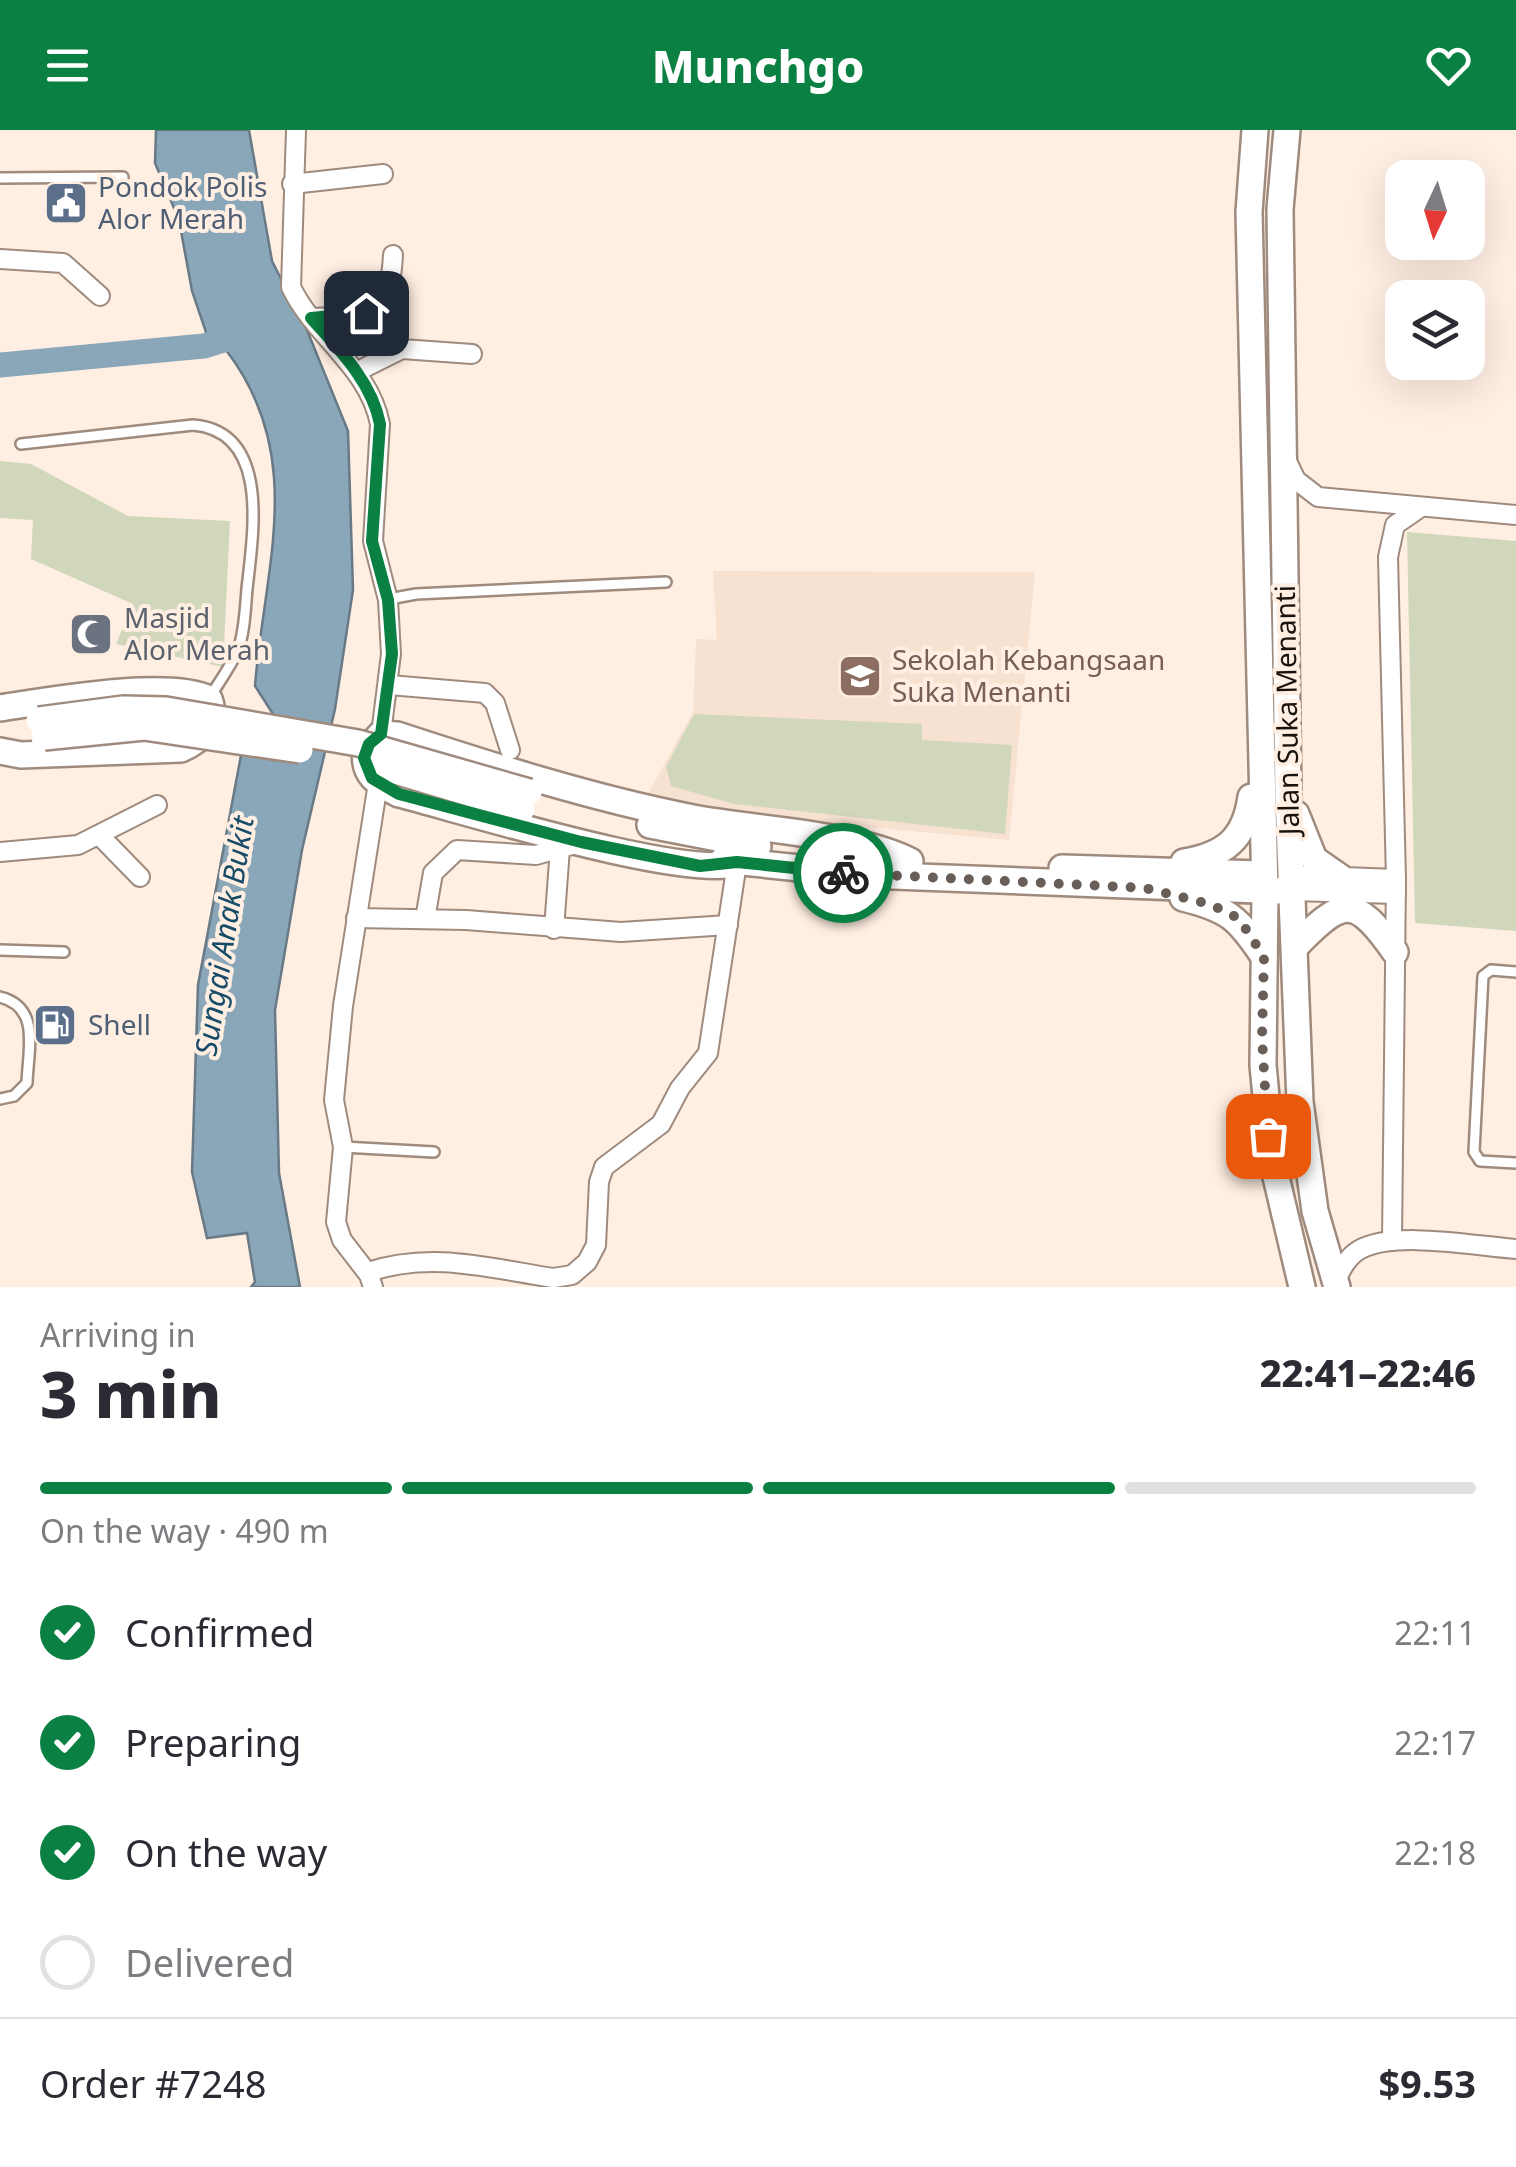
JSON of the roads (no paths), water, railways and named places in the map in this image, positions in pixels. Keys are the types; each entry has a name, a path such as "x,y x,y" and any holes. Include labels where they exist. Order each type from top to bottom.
{"street":[{"path":"296,130 289,274 298,302 356,372 376,406 380,424 372,541 388,600 389,685 381,734 369,744 364,758 368,772 378,783 399,794 570,845 700,866 737,862"},
{"name":"Jalan Suka Menanti","path":"1255,130 1249,212 1264,882 1265,1111 1282,1212 1302,1287"},
{"name":"Jalan Suka Menanti","path":"1287,130 1280,209 1288,796 1294,947 1306,1162 1336,1284"},
{"path":"292,184 383,174"},
{"path":"311,318 358,316 375,309 389,293 393,255"},
{"path":"0,259 63,262 100,296"},
{"path":"356,372 402,349 472,354"},
{"path":"1284,454 1296,480 1318,497 1516,514"},
{"path":"1392,1241 1396,886 1388,557 1395,525 1405,514 1421,507"},
{"path":"389,685 485,692 495,703 510,750"},
{"path":"0,708 144,692 198,694 209,699 209,725 193,744 181,749 21,755 0,751"},
{"path":"0,718 41,729"},
{"path":"0,738 41,729 144,726 356,760 722,841 910,861 1145,879 1231,914 1240,920 1264,957"},
{"path":"381,734 620,801 762,832 872,846 910,861"},
{"path":"1145,879 1211,858 1242,834 1259,746"},
{"path":"378,783 356,918 334,1100 343,1147 336,1222 342,1240 370,1280 396,1263 436,1260 553,1278 572,1274 587,1262 596,1245 599,1182 604,1167 661,1124 680,1088 708,1053 737,862"},
{"path":"1288,796 1314,859 1345,885 1396,952"},
{"path":"525,800 650,844 737,862 867,875 1396,886"},
{"path":"0,852 63,848 100,836 157,806"},
{"path":"100,836 140,878"},
{"path":"425,919 433,873 450,854 468,849 536,854 570,845"},
{"path":"554,929 570,845"},
{"path":"1294,947 1334,913 1348,909 1371,916"},
{"path":"356,918 640,932 728,925"},
{"path":"1336,1284 1350,1256 1392,1241 1516,1249"}],"lane":[{"path":"0,178 123,178"},
{"path":"20,444 193,425 217,429 234,442 251,484 254,528 240,644 209,699"},
{"path":"388,600 416,594 666,582"},
{"path":"0,950 64,952"},
{"path":"1516,972 1491,970 1483,976 1474,1152 1480,1160 1516,1163"},
{"path":"0,997 22,1007 30,1022 27,1083 14,1096 0,1099"},
{"path":"343,1147 434,1152"}],"water":[{"name":"Sungai Anak Bukit","path":"156,130 249,130 272,261 307,330 348,431 353,590 335,709 302,850 275,1010 279,1173 300,1287 251,1287 255,1282 247,1233 207,1238 192,1172 198,985 245,734 261,731 273,714 255,686 275,514 274,472 266,431 251,390 226,350 204,346 206,332 192,291 179,220 155,163"}],"waterway":[{"path":"0,365 204,346 233,337"}],"place":[{"name":"Pondok Polis Alor Merah","path":"66,203"},
{"name":"Masjid Alor Merah","path":"91,634"},
{"name":"Sekolah Kebangsaan Suka Menanti","path":"860,676"},
{"name":"Shell","path":"55,1025"}]}
